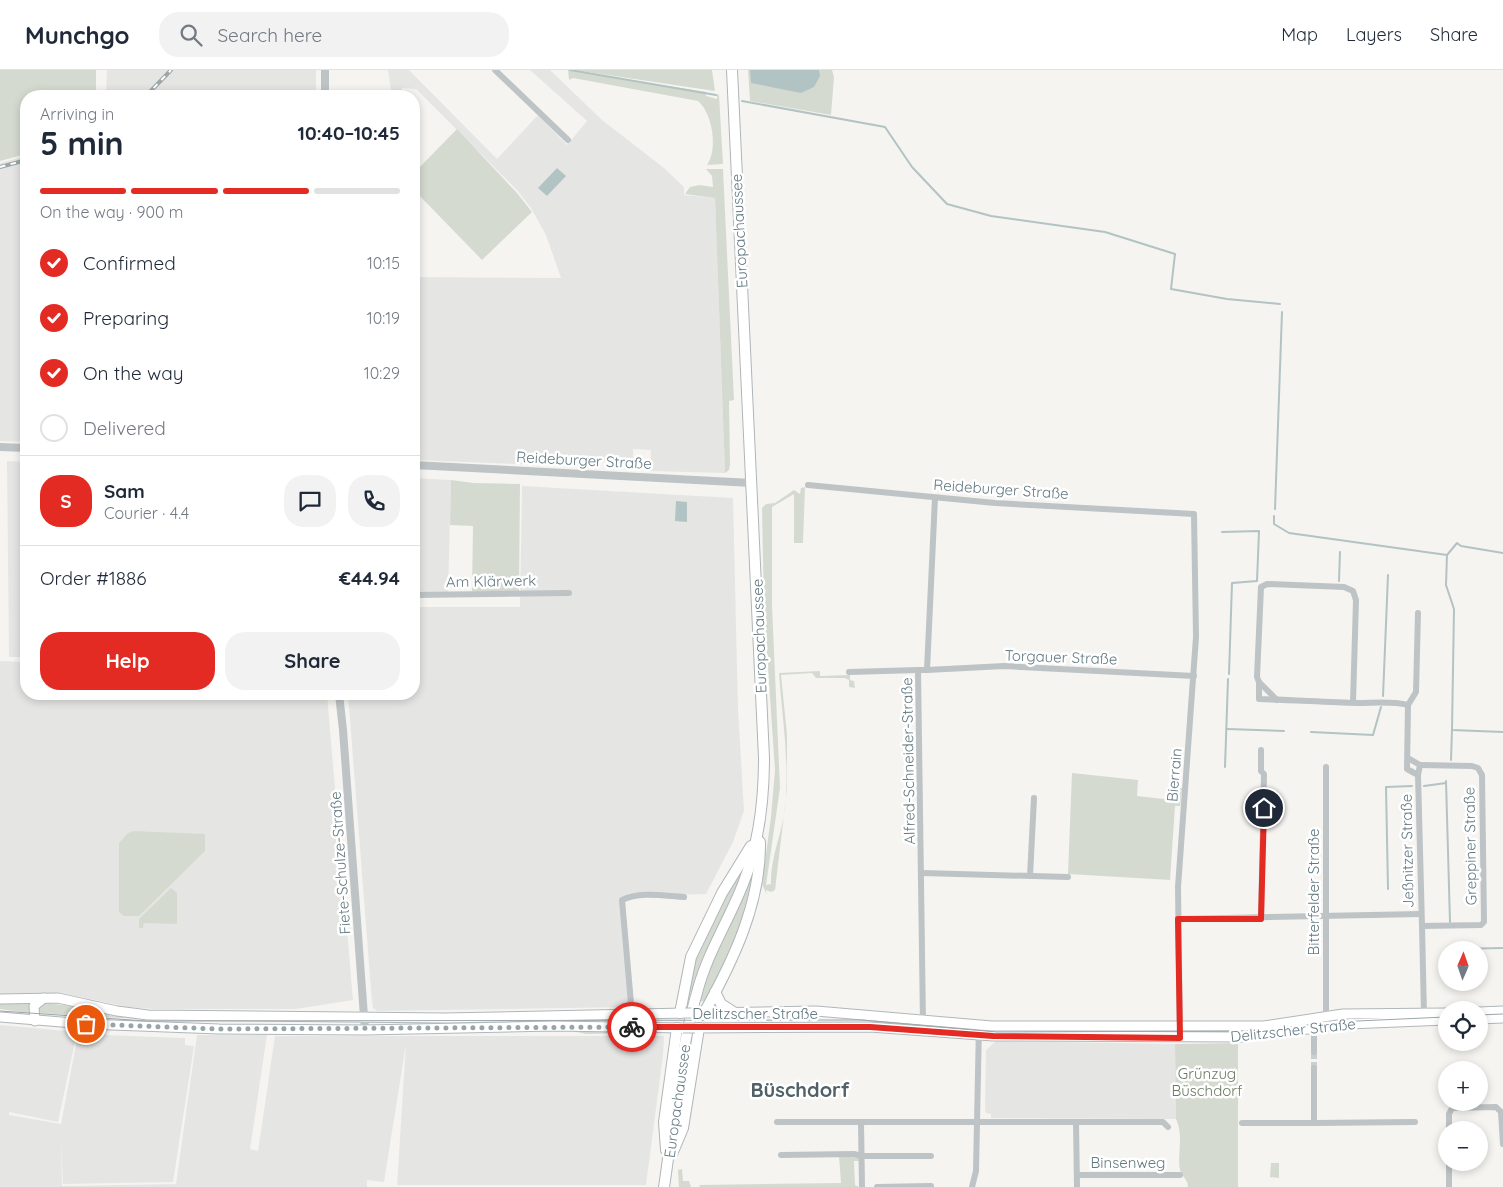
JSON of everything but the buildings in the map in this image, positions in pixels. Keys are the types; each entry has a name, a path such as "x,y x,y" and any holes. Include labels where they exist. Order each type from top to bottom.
{"main road":[{"name":"Europachaussee","path":"664,1187 686,1036 693,1005 706,966 746,877 759,826 764,758 732,70"},
{"path":"668,1164 683,1128 700,1013 715,992 740,939 752,900 759,868 759,826"},
{"path":"668,1164 664,1122 691,957 722,892 742,861 759,826"},
{"path":"715,992 721,1004 735,1013"},
{"path":"35,1021 34,1006 44,998"},
{"name":"Delitzscher Straße","path":"0,999 44,998 72,1000 117,1011 148,1015 632,1015 816,1011 923,1027"},
{"path":"1488,1012 1503,1011"},
{"name":"Delitzscher Straße","path":"0,1018 219,1029 365,1030 554,1026 680,1028 923,1027 1180,1038 1259,1037 1314,1023 1326,1016 1438,1013"},
{"path":"1488,1019 1503,1018"},
{"name":"Delitzscher Straße","path":"978,1030 1264,1026 1438,1020"}],"street":[{"path":"324,90 325,70"},
{"path":"495,70 568,140"},
{"path":"0,448 20,448"},
{"name":"Reideburger Straße","path":"420,466 752,483"},
{"name":"Reideburger Straße","path":"808,485 935,498 1194,514"},
{"name":"Alfred-Schneider-Straße","path":"923,1027 918,670 927,670 935,498"},
{"name":"Bierrain","path":"1180,1038 1178,887 1196,637 1194,514"},
{"path":"1277,700 1256,677 1261,587 1267,584 1344,587 1353,592 1356,600 1353,703"},
{"name":"Am Klärwerk","path":"420,595 569,593"},
{"path":"1418,613 1416,692 1408,705 1408,758 1420,765"},
{"name":"Torgauer Straße","path":"927,670 1004,666 1194,676"},
{"path":"849,672 918,670"},
{"path":"1259,682 1259,699 1399,703 1408,705"},
{"name":"Fiete-Schulze-Straße","path":"340,700 344,730 365,1030"},
{"path":"1261,750 1261,771 1264,774 1261,919"},
{"name":"Jeßnitzer Straße","path":"1408,758 1409,772 1418,775"},
{"name":"Jeßnitzer Straße","path":"1420,765 1418,775 1422,926"},
{"name":"Greppiner Straße","path":"1420,765 1472,766 1482,772 1484,922 1481,925 1422,926"},
{"name":"Bitterfelder Straße","path":"1326,767 1326,1016"},
{"path":"1030,876 1034,798"},
{"path":"922,873 1068,877"},
{"path":"632,1015 622,900 629,896 684,896"},
{"path":"1178,919 1261,919 1421,914"},
{"path":"1422,926 1424,1014"},
{"path":"1314,1023 1314,1052"},
{"path":"972,1187 976,1172 978,1030"},
{"path":"1314,1068 1314,1123"},
{"path":"1449,1121 1449,1114 1452,1108 1496,1107 1501,1112 1503,1144"},
{"path":"777,1122 1163,1122 1168,1127"},
{"path":"861,1122 862,1187"},
{"path":"1076,1122 1077,1187"},
{"path":"1242,1123 1415,1122"},
{"path":"782,1155 931,1156"},
{"path":"1449,1171 1449,1187"},
{"name":"Binsenweg","path":"1077,1175 1180,1175"},
{"path":"877,1187 931,1186"}],"shaded area":[{"path":"107,70 316,70 316,90 106,90"},
{"path":"388,70 409,70 497,159 538,115 567,145 587,121 530,70 550,70 602,120 664,168 684,187 684,195 715,198 725,473 650,471 651,450 633,449 633,469 600,460 594,467 420,460 420,277 561,278 546,235 531,208 517,190 420,93 420,90 402,88 402,90 391,90"},
{"path":"750,70 819,70 820,76 814,87 801,93 751,83"},
{"path":"20,158 20,442 0,441 0,163"},
{"path":"557,168 566,176 547,196 538,188"},
{"path":"7,461 20,462 20,657 9,657"},
{"path":"420,478 451,480 448,592 420,593"},
{"path":"522,486 733,498 738,708 744,811 733,842 706,894 622,896 631,1007 377,1011 373,1008 372,1002 348,700 420,700 420,607 520,607"},
{"path":"676,501 687,502 687,522 675,521"},
{"path":"0,661 20,662 20,700 328,700 353,1000 296,1009 152,1009 128,1007 61,993 0,994"},
{"path":"0,1025 77,1032 58,1122 9,1112 9,1115 61,1124 78,1034 185,1038 185,1045 194,1046 173,1182 63,1184 61,1140 62,1186 176,1184 197,1035 267,1035 250,1149 258,1151 275,1036 664,1036 646,1185 397,1185 406,1044 384,1182 367,1180 367,1187 0,1187"},
{"path":"996,1041 1175,1044 1176,1119 991,1118 991,1114 986,1113 985,1110 986,1050"}],"green space":[{"path":"0,70 96,70 96,90 20,90 20,156 0,161"},
{"path":"568,70 706,92 706,96 717,99 717,94 719,95 723,164 707,165 712,150 712,132 707,114 698,101 573,78 569,80"},
{"path":"574,70 712,70 715,91"},
{"path":"748,70 832,70 834,77 831,115 750,101"},
{"path":"457,129 517,193 532,212 482,260 420,196 420,167"},
{"path":"706,169 723,169 734,400 729,401 730,465 729,470 725,473 715,198 685,194 690,187 700,185 713,187 712,176"},
{"path":"451,480 474,483 520,484 519,592 472,591 473,526 450,525"},
{"path":"805,487 803,543 794,543 794,494 772,507 772,606 780,788 766,885 771,884 772,865 784,815 775,890 771,892 766,890 767,895 762,884 775,770 764,608 762,508 766,504 775,503 794,490 800,494 801,488"},
{"path":"820,671 820,676 850,675 850,680 854,681 855,688 849,687 849,680 845,678 816,678 812,673 781,675 787,735 787,774 779,673"},
{"path":"1072,773 1138,780 1137,796 1173,800 1175,787 1182,788 1180,806 1175,806 1170,880 1068,874"},
{"path":"134,831 205,834 205,851 139,916 124,916 119,912 119,843 128,833"},
{"path":"758,852 744,921 707,1002 700,1001 713,962 738,909"},
{"path":"748,855 744,870 702,961 686,1006 697,949"},
{"path":"171,888 177,893 177,924 144,923 143,928 139,928 139,919"},
{"path":"0,1001 33,1002 29,1013 0,1009"},
{"path":"44,1003 212,1019 121,1018 38,1013 38,1006"},
{"path":"567,1030 626,1032 626,1033 586,1034"},
{"name":"Grünzug Büschdorf","path":"1238,1043 1238,1187 1188,1187 1179,1164 1180,1132 1176,1119 1175,1044"},
{"path":"839,1156 859,1158 859,1161 854,1161 855,1185 859,1187 700,1187 699,1185 841,1183"},
{"path":"1271,1163 1279,1163 1279,1178 1270,1177"},
{"path":"682,1169 683,1181 689,1181 691,1187 679,1187 678,1170"}],"waterway":[{"path":"570,70 716,95"},
{"path":"742,101 885,127 912,167 947,204 991,216 1105,232 1175,254 1171,289 1227,299 1280,304"},
{"path":"1275,509 1282,312"},
{"path":"1274,516 1274,524 1289,533 1447,555 1457,543 1461,546 1503,553"},
{"path":"1222,532 1259,531 1257,581 1232,583 1229,674"},
{"path":"1339,581 1340,552"},
{"path":"1447,555 1446,585 1454,609 1452,730 1503,732"},
{"path":"1383,696 1388,575"},
{"path":"1225,767 1228,679"},
{"path":"1311,732 1373,735 1381,707"},
{"path":"1227,729 1284,731"},
{"path":"1451,760 1452,730"},
{"path":"1446,781 1450,922"},
{"path":"1424,786 1446,783"},
{"path":"1388,889 1386,787 1412,786"},
{"path":"1488,948 1503,948"}],"tunnel":[{"path":"1314,1052 1314,1068"}],"tram line":[{"path":"0,1011 146,1021 862,1020 997,1032 1260,1031 1335,1022 1438,1017"},
{"path":"1488,1015 1503,1014"}],"railway":[{"path":"152,90 171,70"},
{"path":"0,167 20,162"}],"way so far":[{"path":"86,1024 219,1029 365,1030 554,1026 583,1028 632,1027"}],"district":[{"name":"Büschdorf","path":"800,1089"}],"route":[{"path":"632,1027 870,1027 993,1036 1180,1038 1178,919 1261,919 1264,808"}]}
